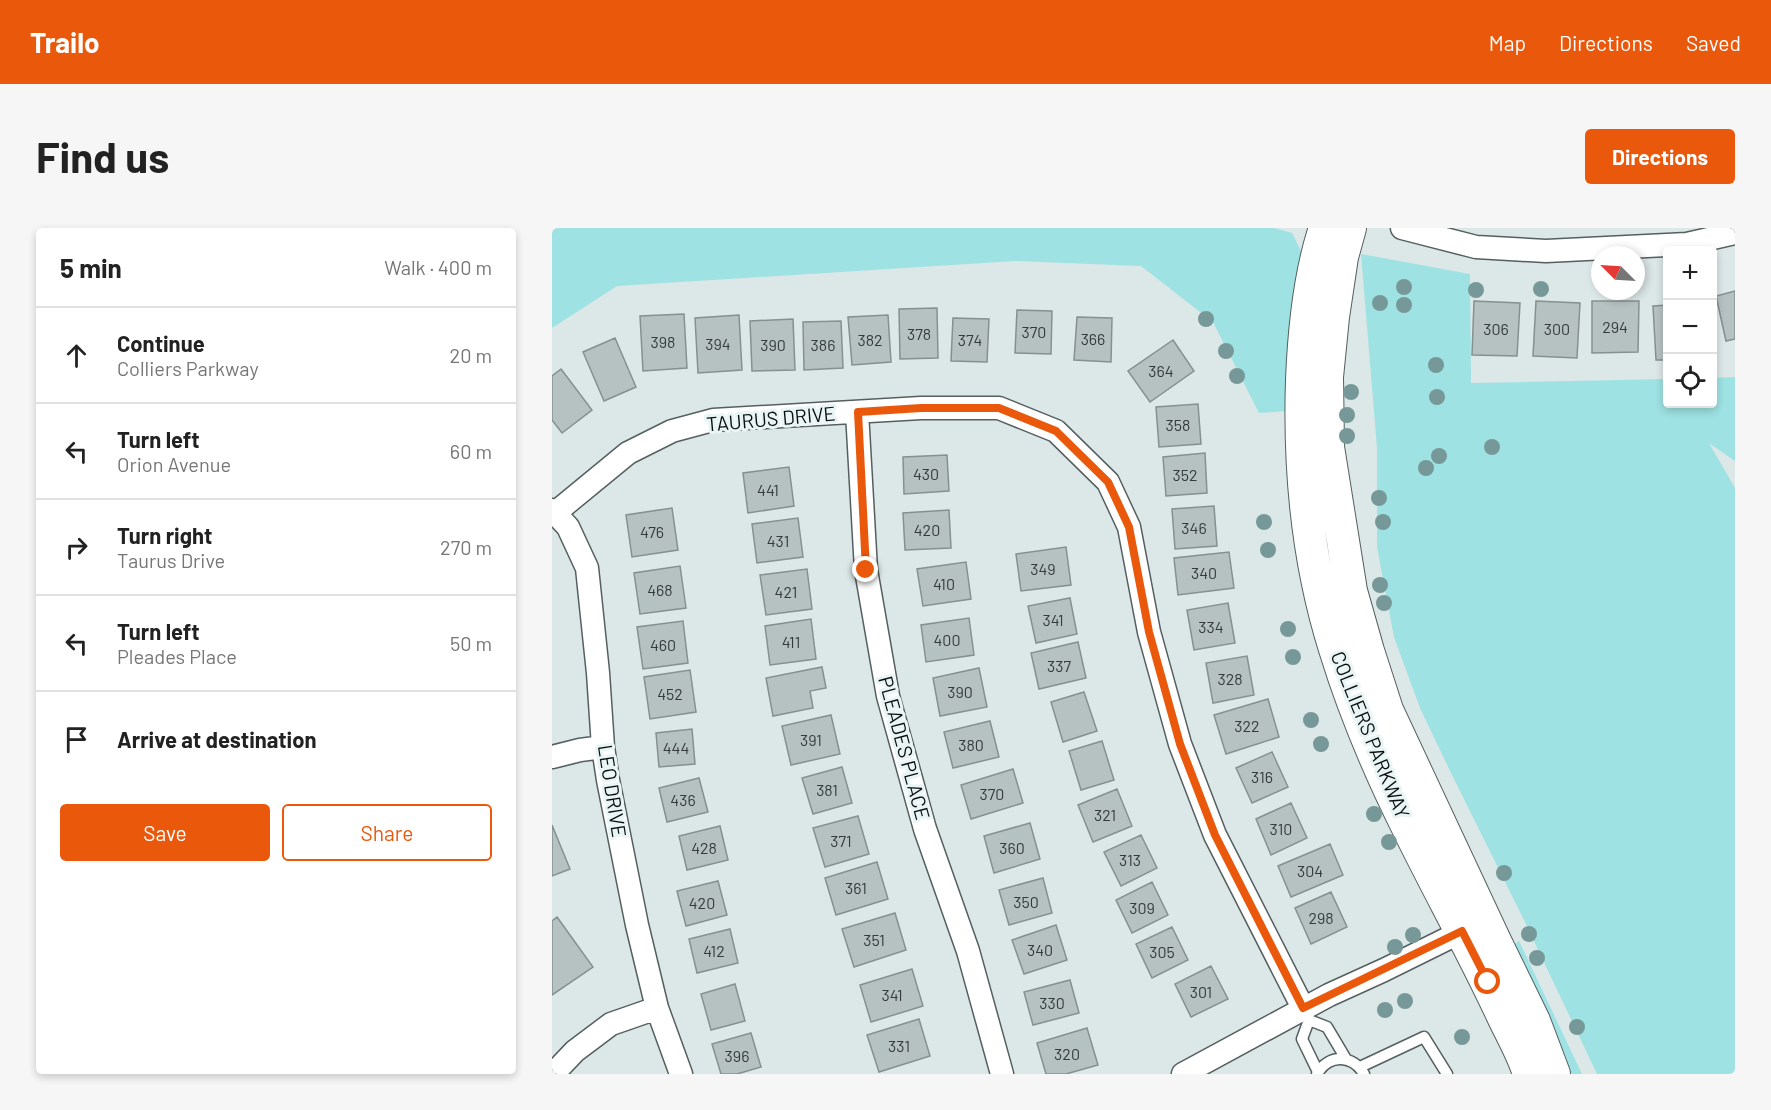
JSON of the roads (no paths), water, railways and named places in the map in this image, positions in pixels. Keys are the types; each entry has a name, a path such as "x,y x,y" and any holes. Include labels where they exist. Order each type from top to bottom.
{"street":[{"name":"COLLIERS PARKWAY","path":"1325,228 1309,298 1303,357 1301,417 1310,533 1334,648 1367,737 1408,828 1474,925 1534,1021 1554,1074"},
{"name":"COLLIERS PARKWAY","path":"1350,228 1342,256 1333,317 1328,377 1328,447 1351,591 1387,710 1474,925 1528,1074"},
{"path":"1402,228 1476,247 1546,250 1623,238 1687,244 1735,233"},
{"name":"TAURUS DRIVE","path":"554,512 628,453 672,431 713,420 921,408 999,408 1056,431 1108,482 1129,527 1149,632 1180,744 1215,835 1306,1014"},
{"name":"PLEADES PLACE","path":"858,412 866,570 888,696 925,829 968,951 1002,1074"},
{"name":"LEO DRIVE","path":"554,512 568,527 586,568 608,780 637,925 657,1008 681,1074"},
{"path":"552,757 603,747"},
{"path":"1183,1074 1306,1014 1474,925"},
{"path":"553,1074 575,1051 611,1024 657,1008"}],"lane":[{"path":"1346,1059 1337,1058 1329,1061 1318,1073 1302,1039 1306,1014 1327,1026 1346,1059 1362,1070 1424,1036 1447,1074"}]}
